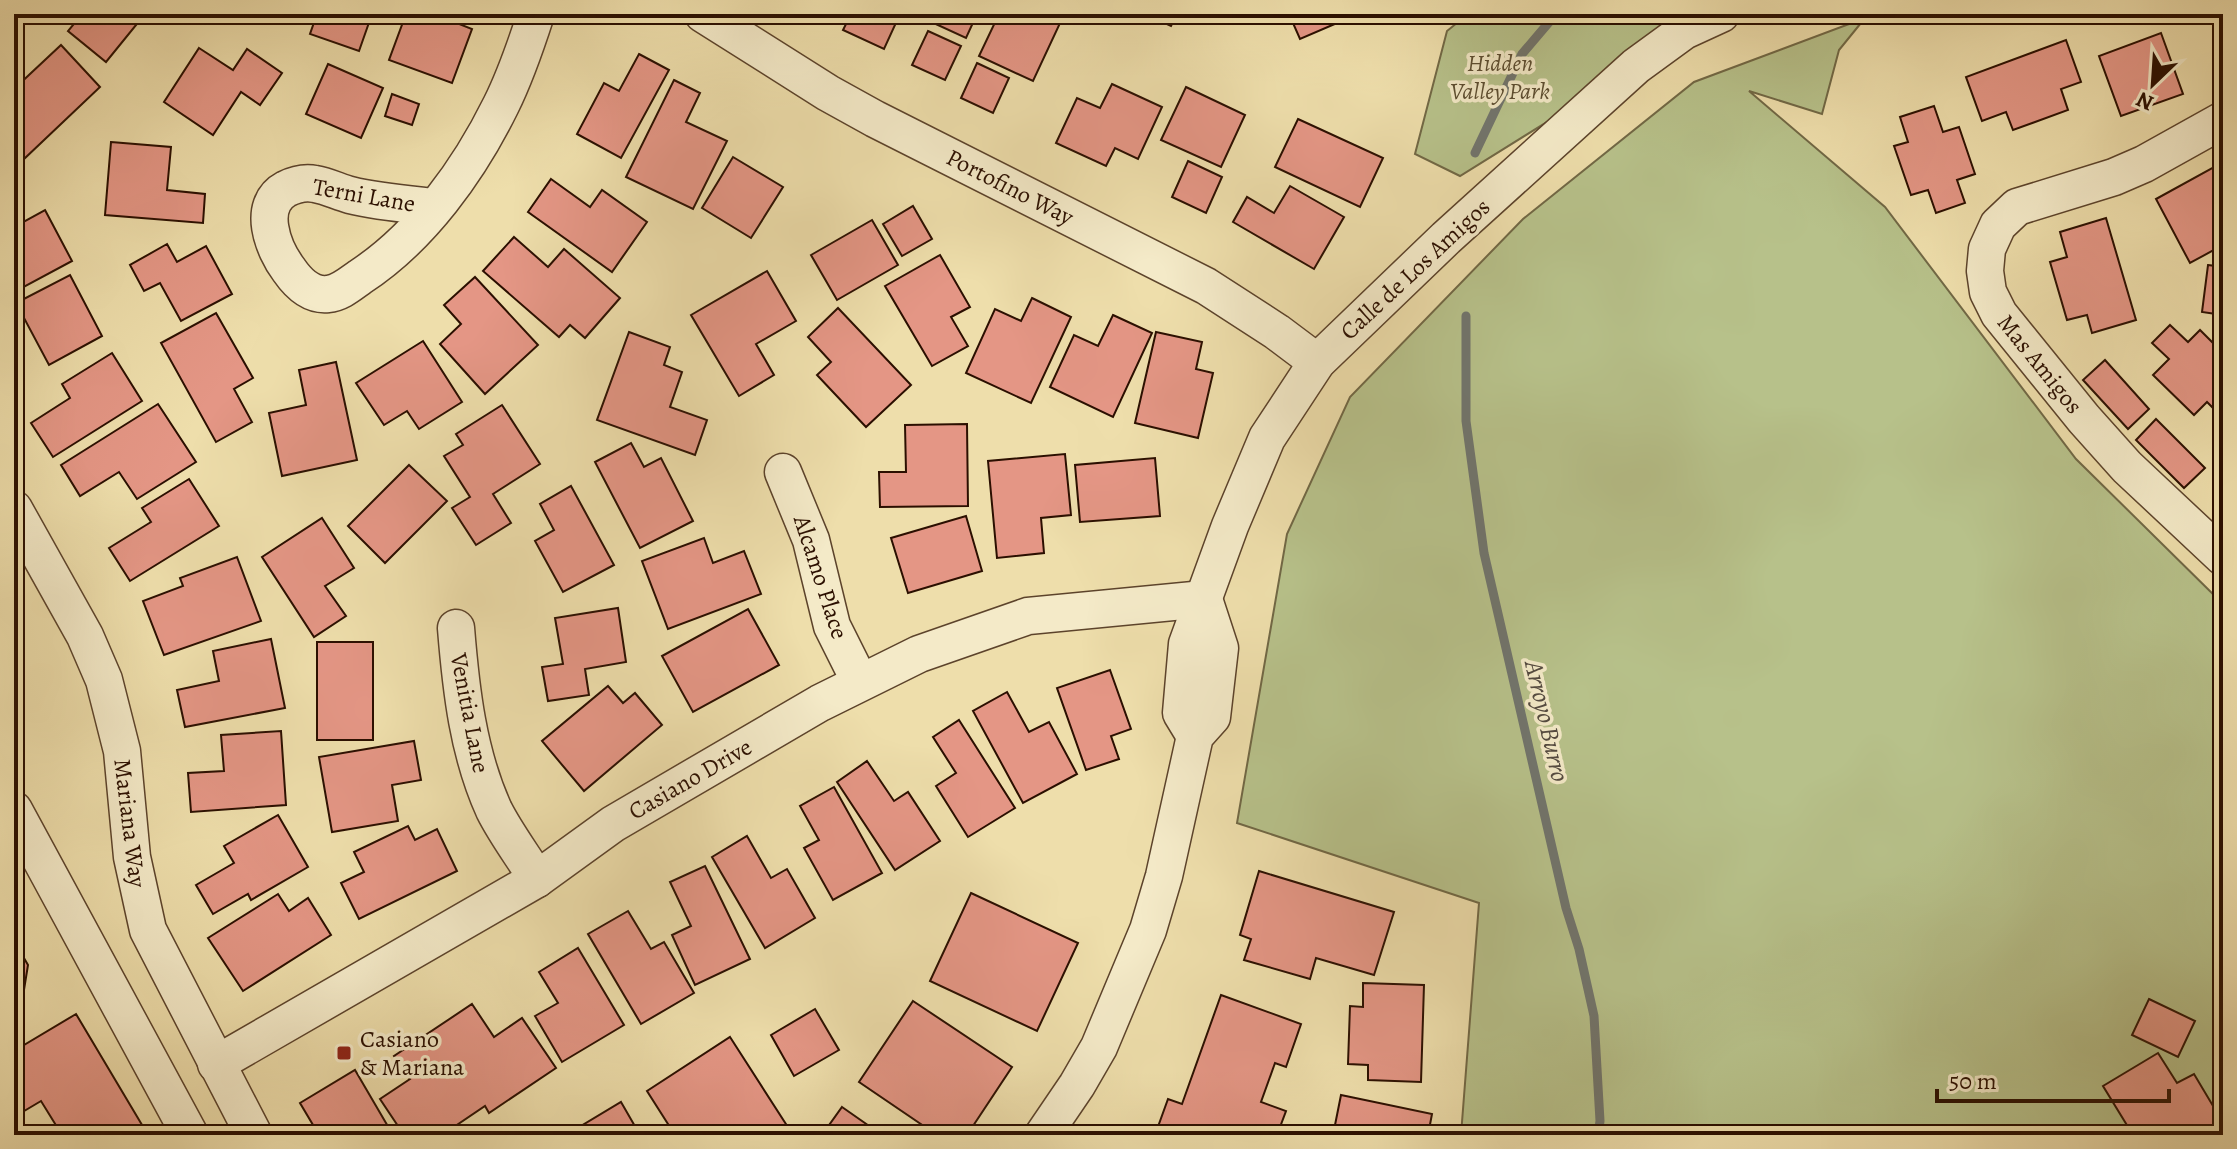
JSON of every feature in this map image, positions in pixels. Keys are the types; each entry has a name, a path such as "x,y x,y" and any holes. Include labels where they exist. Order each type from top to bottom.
{"street":[{"name":"Terni Lane","path":"435,207 477,148 500,107 521,63 536,14"},
{"name":"Portofino Way","path":"703,14 875,119 1206,286 1317,362"},
{"name":"Calle de Los Amigos","path":"1204,599 1267,438 1317,362 1446,238 1636,66 1684,31 1721,14"},
{"name":"Mas Amigos","path":"2223,120 2114,177 2017,207 1998,225 1987,249 1985,271 1988,292 1999,314 2084,419 2127,467 2223,557"},
{"name":"Alcamo Place","path":"783,472 811,540 832,626 860,682"},
{"name":"Mariana Way","path":"14,509 85,636 104,680 122,751 132,857 148,930 254,1135"},
{"name":"Casiano Drive","path":"216,1064 537,879 613,824 860,682 919,654 1028,616 1204,599"},
{"path":"1043,1135 1099,1047 1134,970 1164,876 1195,736 1212,717 1220,648 1204,599"},
{"name":"Venitia Lane","path":"456,628 461,690 479,774 496,813 537,879"},
{"path":"14,810 190,1135"}],"green space":[{"name":"Hidden Valley Park","path":"1468,14 1721,14 1460,176 1415,154 1447,31"},
{"path":"1865,18 1839,50 1822,114 1749,91 1885,207 2076,459 2223,604 2223,1135 1461,1135 1479,903 1237,823 1287,534 1350,397 1523,219 1694,82"}],"building":[{"path":"82,14 145,14 106,62 68,31"},
{"path":"317,14 372,14 359,51 310,34"},
{"path":"406,14 446,14 444,18 472,29 452,83 389,60"},
{"path":"851,14 900,14 884,49 843,30"},
{"path":"914,14 977,14 966,38"},
{"path":"999,14 1047,14 1061,21 1033,81 979,56"},
{"path":"1145,14 1177,14 1171,26"},
{"path":"1289,14 1358,14 1300,39"},
{"path":"928,31 961,46 945,80 912,65"},
{"path":"2161,33 2183,94 2121,116 2099,56"},
{"path":"2066,40 2081,82 2061,89 2068,110 2013,130 2006,112 1982,121 1966,77"},
{"path":"61,45 100,87 24,159 14,149 14,89"},
{"path":"199,48 233,70 247,49 282,73 260,105 241,92 213,135 164,102"},
{"path":"639,54 669,70 621,158 577,134 604,83 619,91"},
{"path":"977,63 1009,78 993,113 961,98"},
{"path":"328,64 383,88 361,138 306,114"},
{"path":"674,80 700,93 686,122 727,141 693,209 626,177"},
{"path":"1112,84 1162,107 1138,159 1115,148 1106,166 1056,143 1077,98 1100,108"},
{"path":"1186,87 1245,115 1221,167 1161,140"},
{"path":"392,94 419,104 412,125 385,116"},
{"path":"1934,106 1943,132 1959,127 1975,174 1957,180 1965,203 1936,213 1928,190 1911,195 1894,146 1908,142 1900,117"},
{"path":"1298,119 1383,158 1360,207 1275,167"},
{"path":"111,142 171,147 167,190 205,194 203,223 105,215"},
{"path":"733,157 783,187 751,238 702,208"},
{"path":"1188,161 1222,177 1206,213 1172,197"},
{"path":"2214,167 2223,183 2223,245 2190,263 2156,199"},
{"path":"551,179 590,207 602,190 647,222 612,272 528,212"},
{"path":"1290,186 1344,217 1314,269 1233,222 1247,197 1274,213"},
{"path":"913,206 932,239 902,256 883,224"},
{"path":"45,210 72,261 20,289 14,277 14,227"},
{"path":"2106,218 2136,320 2092,333 2087,315 2067,320 2050,262 2067,257 2060,232"},
{"path":"872,220 898,265 837,300 811,255"},
{"path":"514,237 548,267 564,249 620,298 585,338 570,325 559,337 483,271"},
{"path":"167,244 177,262 206,246 232,294 181,321 160,283 144,291 130,265"},
{"path":"940,255 970,307 951,317 968,346 932,366 885,286"},
{"path":"2208,265 2223,267 2223,315 2202,312"},
{"path":"767,271 796,321 756,344 774,375 739,396 691,315"},
{"path":"70,275 102,336 49,365 16,303"},
{"path":"475,277 538,345 485,394 440,344 461,324 444,305"},
{"path":"1032,298 1071,317 1031,403 966,373 995,309 1021,321"},
{"path":"838,308 911,385 866,427 817,375 831,362 808,337"},
{"path":"216,313 253,378 234,389 252,422 216,442 161,343"},
{"path":"1113,315 1152,333 1113,417 1050,387 1074,335 1098,346"},
{"path":"2170,325 2188,342 2200,330 2223,353 2223,418 2207,402 2194,415 2153,375 2169,359 2152,343"},
{"path":"629,332 670,347 664,365 682,372 670,407 707,420 695,455 597,420"},
{"path":"1156,332 1202,342 1196,369 1213,373 1198,438 1135,423"},
{"path":"423,341 462,402 419,429 407,411 384,425 356,383"},
{"path":"112,353 142,401 53,457 31,423 70,398 62,384"},
{"path":"2105,360 2149,409 2128,429 2083,380"},
{"path":"336,362 357,460 282,476 269,413 306,405 299,370"},
{"path":"158,404 196,462 137,499 119,472 80,496 61,465"},
{"path":"502,405 540,464 493,494 511,523 476,545 452,508 470,497 444,456 463,445 456,434"},
{"path":"2156,419 2205,468 2184,488 2136,440"},
{"path":"967,424 968,506 880,507 879,472 906,472 905,425"},
{"path":"631,443 644,467 661,458 693,521 640,548 595,462"},
{"path":"1065,454 1071,515 1041,518 1044,553 997,558 988,461"},
{"path":"1155,458 1160,516 1080,522 1075,465"},
{"path":"409,465 447,501 385,563 348,526"},
{"path":"189,479 219,526 130,581 109,548 151,522 142,508"},
{"path":"571,486 614,565 563,592 535,541 554,530 540,504"},
{"path":"966,516 982,571 908,593 891,538"},
{"path":"322,518 354,568 325,586 346,616 314,637 262,557"},
{"path":"704,538 713,563 744,551 761,594 668,629 642,561"},
{"path":"237,557 261,621 164,655 143,601 183,586 180,578"},
{"path":"618,608 626,662 585,669 589,695 548,701 542,667 563,664 555,618"},
{"path":"748,609 779,665 693,712 662,656"},
{"path":"271,639 285,708 185,727 177,690 219,681 213,651"},
{"path":"317,642 373,642 373,740 317,740"},
{"path":"1110,670 1131,729 1111,736 1119,759 1086,770 1057,688"},
{"path":"608,686 623,703 635,693 662,725 584,791 542,741"},
{"path":"1007,692 1029,732 1049,722 1077,774 1023,803 973,711"},
{"path":"959,720 1015,808 968,837 936,786 956,773 933,737"},
{"path":"281,731 286,805 191,812 188,773 224,771 221,735"},
{"path":"414,741 421,780 392,785 398,821 332,832 319,757"},
{"path":"867,761 894,801 908,792 940,841 895,870 837,782"},
{"path":"834,787 882,873 833,900 804,848 819,840 800,806"},
{"path":"278,815 308,867 251,900 248,894 213,914 196,885 234,863 224,846"},
{"path":"408,826 415,840 437,829 457,871 359,919 341,883 364,872 354,852"},
{"path":"747,836 771,878 787,869 815,918 765,948 712,857"},
{"path":"705,866 750,959 695,985 672,935 691,926 670,882"},
{"path":"1259,871 1394,912 1374,975 1316,958 1310,979 1244,960 1251,939 1240,935"},
{"path":"971,893 1078,943 1037,1031 930,981"},
{"path":"278,894 289,911 308,898 331,935 243,991 208,938"},
{"path":"628,911 651,949 664,942 694,993 641,1024 588,934"},
{"path":"14,941 28,965 24,990 14,996"},
{"path":"578,948 624,1025 562,1062 535,1016 558,1003 539,972"},
{"path":"1363,983 1424,985 1421,1082 1368,1080 1368,1065 1348,1064 1350,1006 1363,1007"},
{"path":"1221,995 1301,1024 1286,1067 1275,1063 1261,1102 1286,1111 1277,1135 1155,1135 1168,1099 1182,1104"},
{"path":"2149,999 2195,1021 2178,1057 2132,1035"},
{"path":"913,1001 1012,1067 967,1135 937,1135 859,1082"},
{"path":"472,1004 494,1037 522,1018 556,1068 489,1113 485,1106 442,1135 404,1135 380,1099 410,1079 394,1056"},
{"path":"815,1009 839,1050 794,1076 771,1035"},
{"path":"76,1014 148,1135 62,1135 41,1101 14,1117 14,1051"},
{"path":"730,1037 793,1135 675,1135 647,1091"},
{"path":"2158,1053 2177,1083 2194,1074 2219,1116 2223,1114 2223,1135 2133,1135 2103,1086"},
{"path":"355,1070 393,1135 319,1135 300,1103"},
{"path":"1341,1095 1432,1114 1428,1135 1333,1135"},
{"path":"621,1102 640,1135 566,1135"},
{"path":"842,1107 882,1135 822,1135"}],"waterway":[{"name":"Arroyo Burro","path":"1475,153 1522,54 1556,14"},
{"name":"Arroyo Burro","path":"1466,316 1466,421 1484,553 1594,1016 1600,1121 1598,1135"}],"place":[{"name":"Casiano & Mariana","path":"344,1053"}]}
